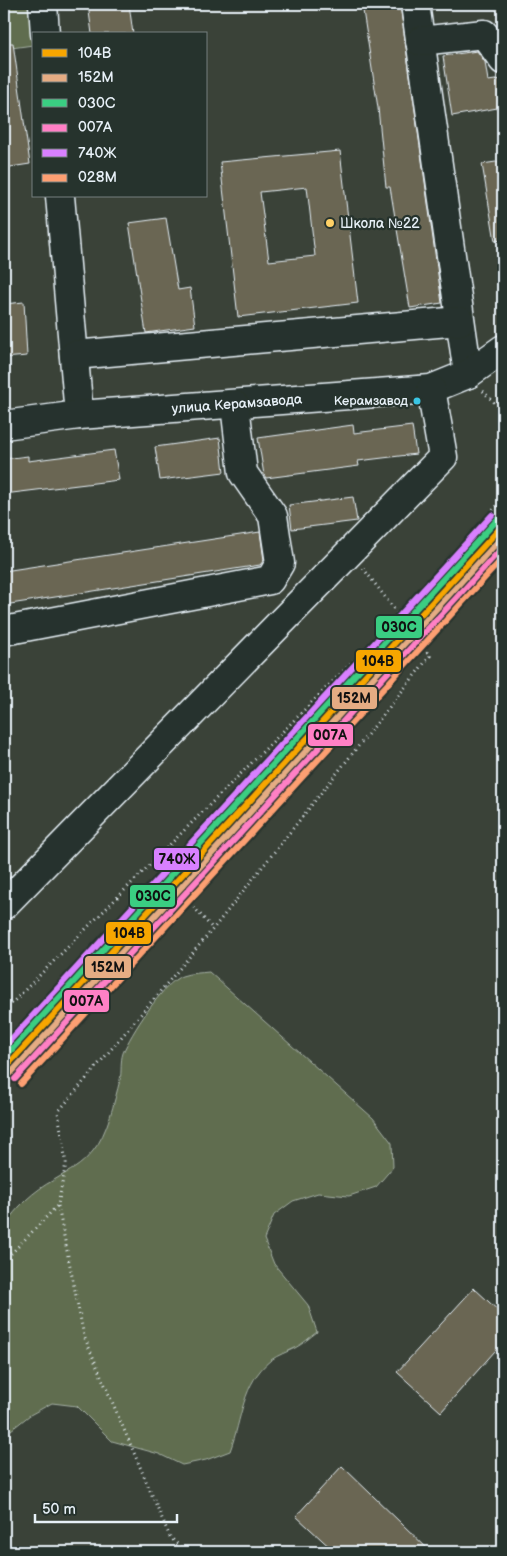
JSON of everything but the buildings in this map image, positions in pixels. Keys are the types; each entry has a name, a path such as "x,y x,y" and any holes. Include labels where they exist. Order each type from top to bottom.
{"street":[{"path":"43,4 45,32"},
{"path":"416,4 468,374"},
{"path":"420,41 484,34 503,60"},
{"path":"60,198 79,415"},
{"path":"74,355 460,321"},
{"name":"улица Керамзавода","path":"4,425 79,415 432,389 468,374 503,349"},
{"path":"4,905 443,458 432,389"},
{"path":"4,631 270,580 280,563 274,516 243,474 235,405"}],"path":[{"path":"468,374 503,412"},
{"path":"4,1011 400,614 503,499"},
{"path":"186,1552 170,1538 84,1336 58,1205 66,1163 58,1112 213,929 430,656 400,614 350,552"},
{"path":"154,862 213,929"},
{"path":"4,1261 58,1205"}],"green space":[{"path":"4,4 28,4 32,45 4,49"},
{"path":"209,972 373,1118 392,1143 393,1167 376,1187 349,1196 318,1193 293,1201 274,1215 264,1239 274,1264 308,1305 317,1332 298,1346 271,1360 261,1369 248,1390 230,1451 206,1460 182,1465 159,1454 112,1441 77,1406 52,1403 30,1415 11,1430 4,1432 4,1226 14,1212 32,1194 79,1165 98,1144 107,1126 113,1107 120,1080 123,1053 140,1022 157,998 175,980 182,976"}],"transit line":[{"name":"740Ж","path":"4,1047 492,515"},
{"name":"030C","path":"4,1058 497,520"},
{"name":"104В","path":"4,1069 503,525"},
{"name":"152М","path":"10,1074 503,536"},
{"name":"007А","path":"15,1079 503,547"},
{"name":"028М","path":"21,1084 503,558"}],"place":[{"name":"Школа №22","path":"330,223"},
{"name":"Керамзавод","path":"417,401"}]}
